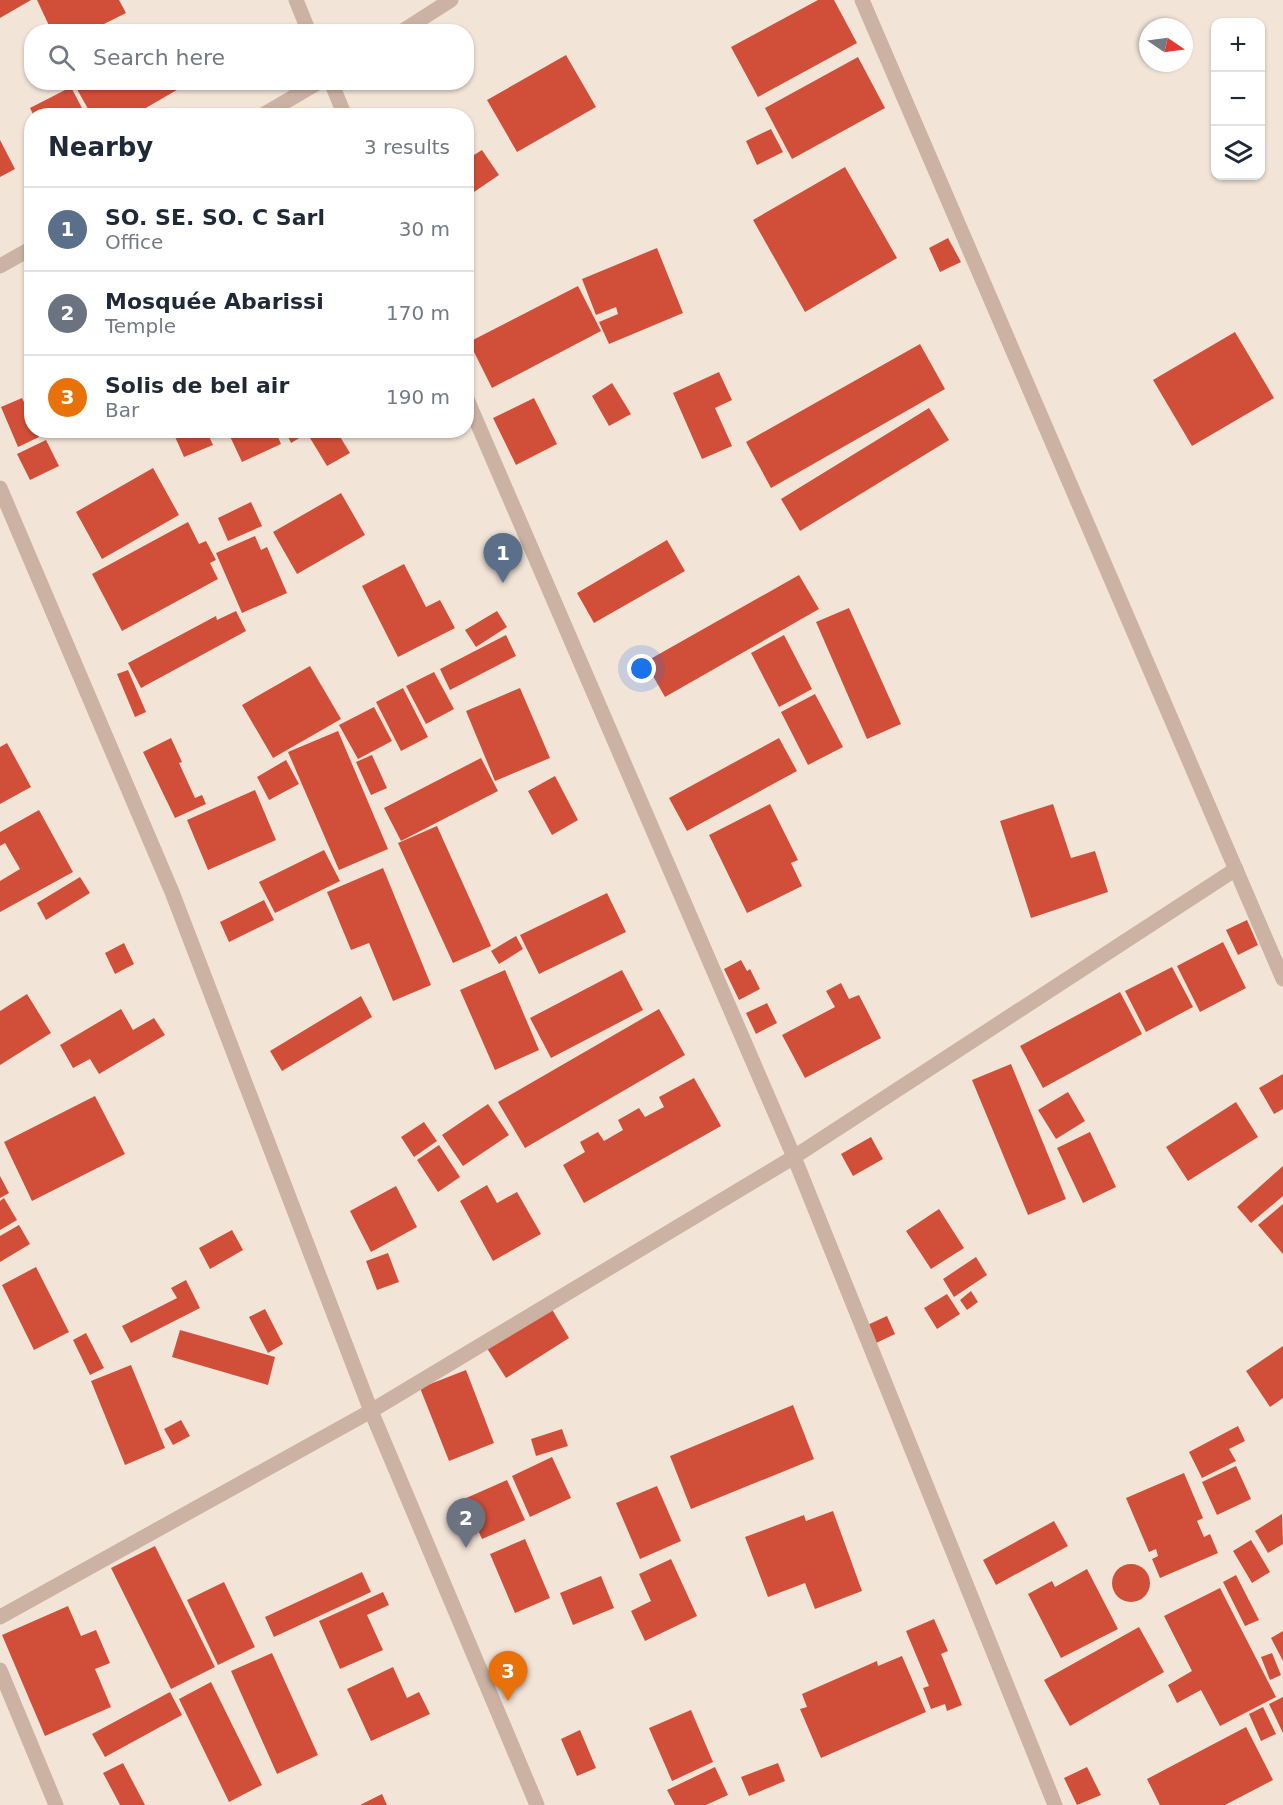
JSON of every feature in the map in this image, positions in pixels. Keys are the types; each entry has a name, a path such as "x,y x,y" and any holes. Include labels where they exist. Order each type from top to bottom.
{"street":[{"path":"296,0 306,24"},
{"path":"414,24 451,0"},
{"path":"862,0 1283,979"},
{"path":"275,108 305,90"},
{"path":"334,90 342,108"},
{"path":"0,266 24,252"},
{"path":"474,416 794,1157 1055,1805"},
{"path":"0,488 172,892 371,1411 537,1805"},
{"path":"0,1617 371,1411 794,1157 1236,869"},
{"path":"0,1671 56,1805"}],"building":[{"path":"0,0 31,0 0,18"},
{"path":"37,0 119,0 126,13 104,24 48,24"},
{"path":"818,0 834,0 857,43 758,97 731,47"},
{"path":"566,55 596,107 517,152 487,100"},
{"path":"858,57 885,108 792,159 765,108"},
{"path":"65,90 73,90 82,108 30,108"},
{"path":"77,90 177,90 146,108 88,108"},
{"path":"771,129 783,152 757,165 746,141"},
{"path":"0,140 15,169 0,177"},
{"path":"482,150 499,175 474,192 474,155"},
{"path":"845,167 897,258 805,312 753,220"},
{"path":"948,238 961,262 940,272 929,248"},
{"path":"657,248 683,313 609,344 599,322 618,314 616,307 596,315 582,279"},
{"path":"578,286 601,331 492,388 474,352 474,339"},
{"path":"1235,332 1274,398 1192,446 1153,380"},
{"path":"920,344 945,389 771,488 746,442"},
{"path":"719,372 732,400 715,408 732,446 702,459 673,393"},
{"path":"612,383 631,414 609,426 592,396"},
{"path":"22,398 24,438 37,438 18,447 1,407"},
{"path":"534,398 557,444 516,465 493,418"},
{"path":"929,408 949,440 800,531 781,499"},
{"path":"176,438 210,438 213,445 184,457"},
{"path":"231,438 278,438 281,444 242,462"},
{"path":"289,438 299,438 291,443"},
{"path":"310,438 341,438 350,453 327,466"},
{"path":"46,440 59,466 30,480 17,454"},
{"path":"153,468 179,515 102,559 76,512"},
{"path":"341,493 365,535 297,574 273,532"},
{"path":"251,502 262,526 228,541 218,518"},
{"path":"188,522 199,544 206,541 216,560 210,563 218,579 122,631 92,574"},
{"path":"255,536 261,550 267,547 287,593 242,613 216,553"},
{"path":"667,540 685,571 594,623 577,593"},
{"path":"404,564 426,607 440,600 455,628 398,657 362,586"},
{"path":"799,575 819,609 665,697 645,662"},
{"path":"849,608 901,724 867,739 816,622"},
{"path":"236,611 246,631 141,688 128,663 216,616 217,620"},
{"path":"497,611 507,627 476,647 465,630"},
{"path":"506,635 516,656 450,690 440,669"},
{"path":"784,635 812,689 779,707 751,653"},
{"path":"310,666 341,719 273,758 242,705"},
{"path":"128,670 146,712 135,717 117,674"},
{"path":"434,672 454,709 426,724 406,686"},
{"path":"403,688 428,737 401,751 376,702"},
{"path":"520,688 550,758 495,781 466,711"},
{"path":"815,694 843,747 808,765 781,712"},
{"path":"374,707 392,741 358,759 339,725"},
{"path":"338,731 388,849 339,870 288,752"},
{"path":"171,738 182,762 179,763 195,798 202,795 206,804 175,818 143,752"},
{"path":"779,738 797,771 687,831 669,798"},
{"path":"7,743 31,787 0,804 0,747"},
{"path":"372,755 387,788 371,795 356,762"},
{"path":"481,758 498,791 401,841 384,808"},
{"path":"286,760 299,784 269,800 257,777"},
{"path":"555,776 578,820 552,835 528,791"},
{"path":"255,790 276,840 208,870 187,820"},
{"path":"770,804 798,860 791,863 802,886 747,913 709,835"},
{"path":"1053,804 1071,858 1095,851 1108,892 1031,918 1000,821"},
{"path":"39,810 73,872 0,912 0,881 20,869 5,843 0,846 0,832"},
{"path":"437,826 491,946 453,963 398,843"},
{"path":"324,850 340,881 275,913 259,882"},
{"path":"383,868 431,985 393,1001 369,943 351,950 327,892"},
{"path":"80,877 90,893 46,920 37,903"},
{"path":"607,893 626,932 539,974 520,935"},
{"path":"264,900 274,920 229,942 220,922"},
{"path":"1247,920 1258,945 1238,955 1226,930"},
{"path":"516,936 523,949 499,964 491,951"},
{"path":"1223,942 1246,988 1200,1012 1177,966"},
{"path":"124,943 134,964 115,974 105,953"},
{"path":"741,960 747,971 750,969 760,989 739,1000 724,969"},
{"path":"1172,967 1193,1007 1146,1032 1125,991"},
{"path":"505,970 539,1050 495,1070 460,990"},
{"path":"622,970 643,1010 551,1058 530,1018"},
{"path":"841,983 849,999 859,995 881,1038 805,1078 782,1035 835,1007 826,991"},
{"path":"1120,992 1142,1034 1043,1088 1020,1046"},
{"path":"27,994 51,1033 0,1065 0,1011"},
{"path":"361,996 372,1017 282,1071 270,1051"},
{"path":"767,1003 777,1023 756,1034 746,1013"},
{"path":"121,1009 133,1030 154,1018 165,1035 99,1074 90,1059 73,1068 60,1045"},
{"path":"659,1009 685,1055 525,1148 498,1102"},
{"path":"1011,1064 1066,1199 1028,1215 972,1080"},
{"path":"1283,1074 1283,1109 1274,1114 1259,1088"},
{"path":"694,1078 721,1126 584,1203 563,1165 585,1152 580,1142 598,1132 604,1141 623,1130 618,1120 639,1108 645,1117 664,1107 659,1097"},
{"path":"1068,1092 1085,1121 1056,1139 1038,1110"},
{"path":"95,1096 125,1154 32,1201 4,1142"},
{"path":"1236,1102 1258,1137 1188,1181 1166,1147"},
{"path":"488,1104 509,1135 463,1166 442,1135"},
{"path":"424,1122 437,1141 414,1157 401,1137"},
{"path":"1090,1132 1116,1187 1083,1203 1057,1148"},
{"path":"871,1137 883,1159 853,1176 841,1154"},
{"path":"439,1145 460,1177 438,1192 417,1160"},
{"path":"1283,1166 1283,1196 1251,1223 1237,1207"},
{"path":"0,1176 9,1193 0,1198"},
{"path":"487,1185 497,1203 517,1192 541,1234 493,1261 460,1201"},
{"path":"396,1186 417,1227 371,1252 350,1211"},
{"path":"4,1198 17,1220 0,1230 0,1201"},
{"path":"1283,1204 1283,1254 1258,1225"},
{"path":"939,1209 964,1248 931,1269 906,1231"},
{"path":"19,1225 30,1244 0,1262 0,1236"},
{"path":"232,1230 243,1250 210,1269 199,1248"},
{"path":"388,1253 399,1282 377,1290 366,1261"},
{"path":"976,1257 987,1275 954,1297 943,1279"},
{"path":"36,1267 69,1332 34,1350 2,1285"},
{"path":"186,1280 200,1308 131,1343 122,1326 177,1298 171,1288"},
{"path":"971,1291 978,1302 967,1310 960,1300"},
{"path":"947,1294 960,1314 937,1329 924,1308"},
{"path":"547,1301 569,1338 506,1378 483,1342"},
{"path":"265,1309 283,1344 268,1353 249,1317"},
{"path":"887,1316 895,1334 872,1345 863,1327"},
{"path":"180,1330 275,1357 268,1385 172,1357"},
{"path":"86,1333 104,1368 90,1375 73,1340"},
{"path":"1283,1346 1283,1398 1270,1407 1246,1371"},
{"path":"131,1365 165,1448 125,1465 91,1381"},
{"path":"466,1370 494,1443 449,1461 420,1388"},
{"path":"793,1405 814,1459 691,1509 670,1456"},
{"path":"181,1420 190,1436 173,1445 164,1429"},
{"path":"1238,1426 1245,1441 1229,1449 1236,1461 1202,1478 1189,1452"},
{"path":"562,1429 568,1446 536,1456 531,1439"},
{"path":"552,1457 571,1498 530,1517 512,1476"},
{"path":"1236,1466 1251,1499 1217,1515 1202,1482"},
{"path":"1184,1473 1203,1518 1197,1521 1204,1537 1210,1534 1218,1553 1160,1578 1152,1559 1158,1556 1156,1549 1149,1552 1126,1498"},
{"path":"507,1480 525,1520 482,1539 464,1499"},
{"path":"657,1486 681,1541 640,1559 616,1503"},
{"path":"833,1511 862,1591 815,1609 805,1583 768,1597 745,1537 804,1515 806,1521"},
{"path":"1282,1514 1283,1544 1268,1553 1255,1531"},
{"path":"1054,1521 1068,1546 996,1585 983,1560"},
{"path":"525,1539 550,1598 515,1613 490,1554"},
{"path":"1251,1540 1270,1572 1252,1583 1233,1551"},
{"path":"155,1546 215,1667 171,1689 111,1568"},
{"path":"671,1559 697,1616 645,1641 631,1611 651,1601 639,1574"},
{"path":"1131,1564 1145,1569 1150,1583 1145,1597 1131,1602 1117,1597 1112,1583 1117,1569"},
{"path":"1087,1569 1118,1629 1061,1658 1028,1594 1052,1581 1055,1587"},
{"path":"362,1572 371,1592 274,1637 265,1617"},
{"path":"1236,1575 1259,1620 1245,1626 1223,1582"},
{"path":"601,1576 614,1608 573,1625 560,1593"},
{"path":"224,1582 255,1647 218,1665 187,1600"},
{"path":"1220,1588 1276,1697 1220,1726 1201,1690 1177,1703 1168,1685 1192,1671 1164,1616"},
{"path":"383,1592 389,1605 367,1615 383,1650 340,1669 319,1621"},
{"path":"68,1606 81,1636 96,1630 110,1663 95,1669 111,1707 45,1736 2,1635"},
{"path":"934,1619 948,1651 941,1654 962,1705 947,1711 945,1704 931,1709 923,1688 929,1686 906,1631"},
{"path":"1139,1627 1164,1672 1070,1726 1044,1680"},
{"path":"1283,1631 1283,1661 1271,1638"},
{"path":"272,1653 318,1755 277,1774 231,1671"},
{"path":"1272,1653 1281,1675 1270,1680 1261,1657"},
{"path":"902,1656 926,1712 821,1758 800,1709 807,1707 802,1694 877,1661 878,1666"},
{"path":"393,1667 407,1698 419,1692 430,1714 371,1741 347,1689"},
{"path":"211,1682 262,1785 229,1802 179,1699"},
{"path":"170,1692 182,1715 105,1757 92,1734"},
{"path":"1283,1697 1283,1733 1269,1704"},
{"path":"1263,1707 1276,1734 1261,1741 1249,1714"},
{"path":"691,1710 713,1762 672,1781 649,1728"},
{"path":"1246,1727 1273,1780 1225,1805 1160,1805 1147,1779"},
{"path":"580,1730 596,1768 577,1776 561,1739"},
{"path":"123,1763 145,1805 120,1805 103,1773"},
{"path":"778,1763 785,1781 749,1796 741,1777"},
{"path":"715,1767 728,1795 706,1805 675,1805 667,1790"},
{"path":"1087,1767 1101,1795 1077,1805 1064,1778"},
{"path":"382,1794 387,1805 360,1805"}],"place":[{"name":"SO. SE. SO. C Sarl","path":"503,583"},
{"name":"Mosquée Abarissi","path":"466,1548"},
{"name":"Solis de bel air","path":"508,1701"}]}
